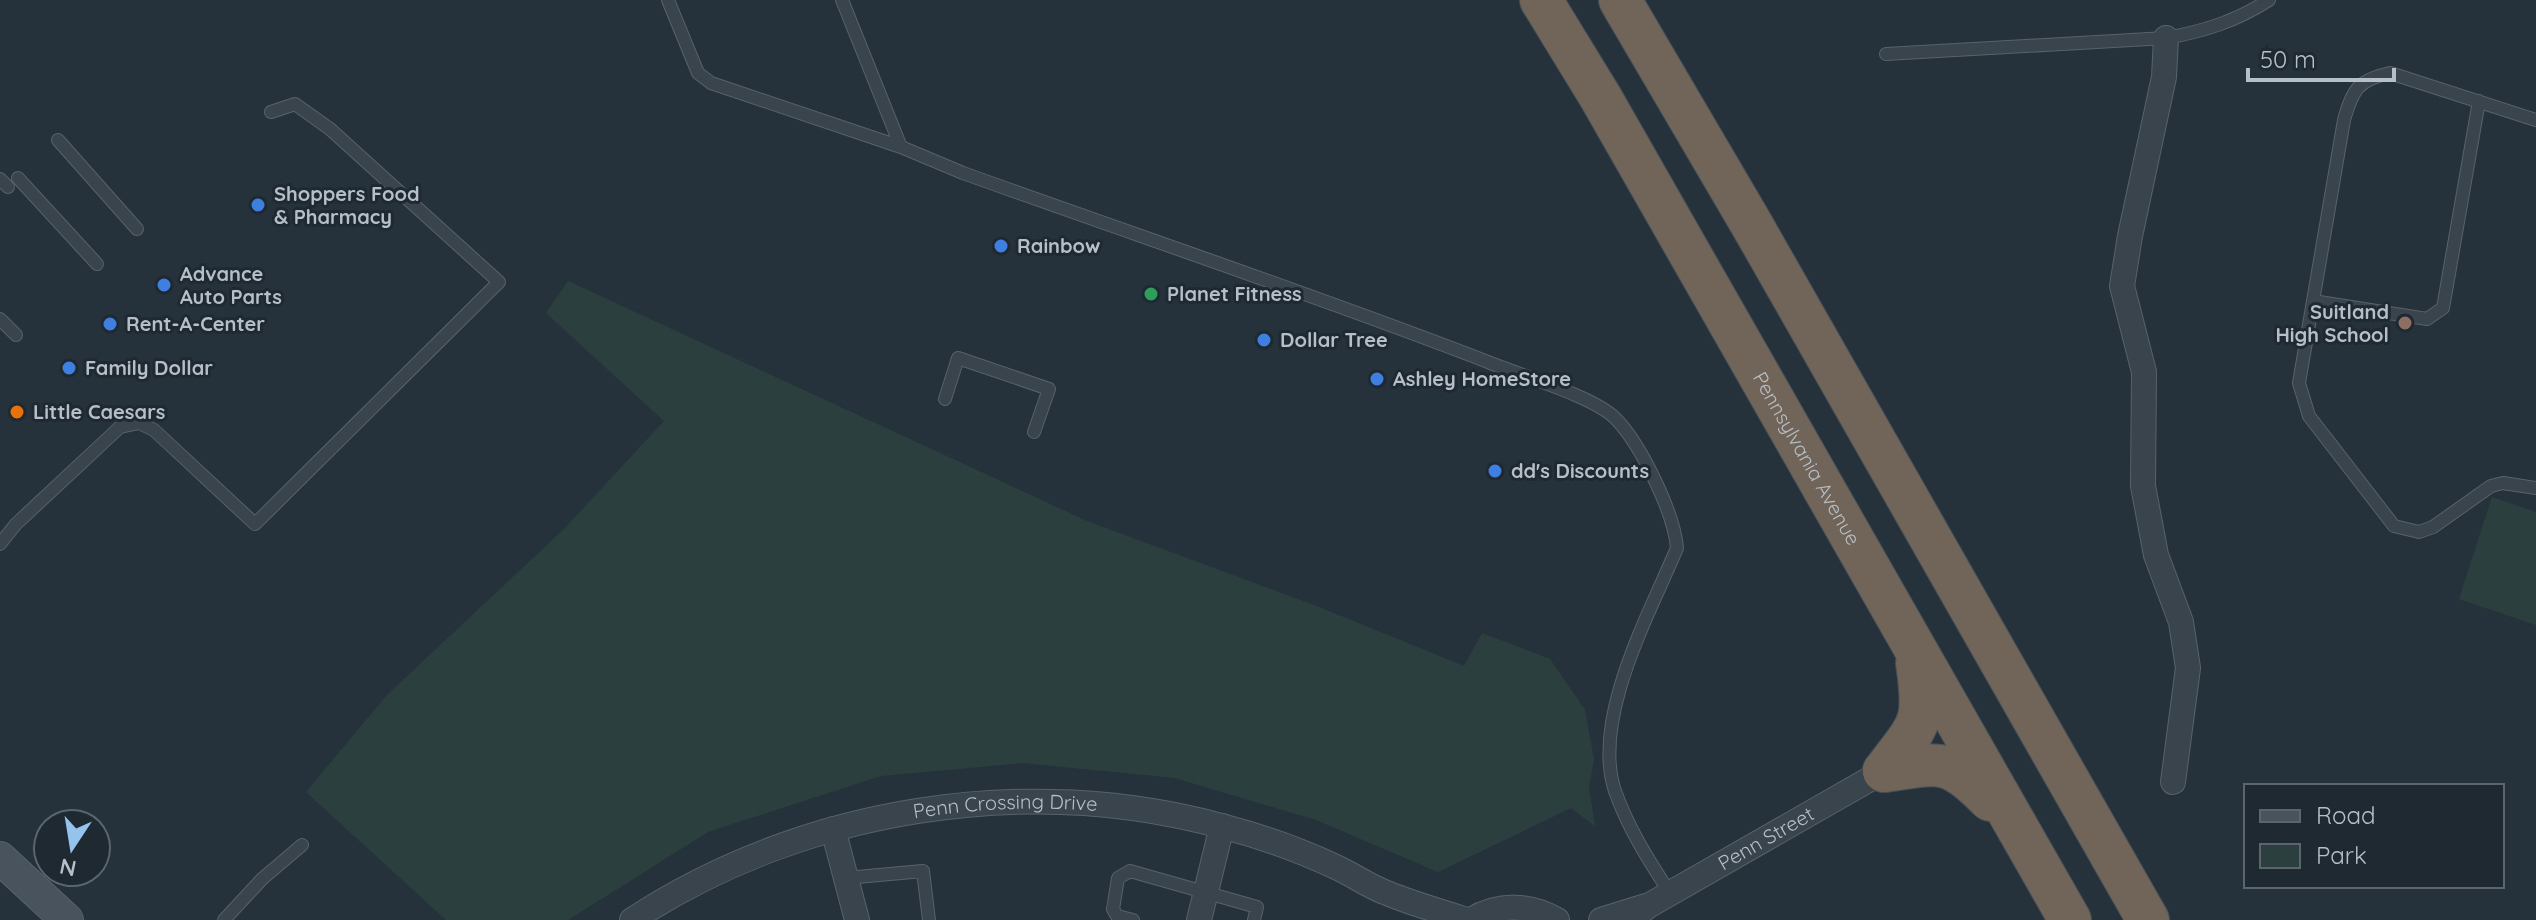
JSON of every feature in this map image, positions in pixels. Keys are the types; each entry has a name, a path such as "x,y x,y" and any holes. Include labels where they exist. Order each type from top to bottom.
{"highway":[{"name":"Pennsylvania Avenue","path":"1541,0 1601,98 2070,920"},
{"path":"1620,0 1752,225 2148,920"},
{"path":"1884,771 1919,721 1922,696 1915,650"},
{"path":"1884,771 1932,765 1953,769 1968,778 2015,826"}],"main road":[{"path":"0,858 67,920"}],"street":[{"path":"2166,38 2164,77 2127,247 2122,286 2144,372 2143,486 2156,555 2184,634 2188,668 2173,782"},
{"name":"Penn Street","path":"1601,920 1640,913 1884,771"},
{"name":"Penn Crossing Drive","path":"632,920 662,911 693,883 738,863 833,829 954,806 1046,802 1141,809 1222,826 1339,868 1385,893 1469,920 1488,911 1512,907 1540,911 1557,920"},
{"path":"1199,920 1222,826"},
{"path":"833,829 857,920"},
{"name":"Penn Crossing Drive","path":"1385,893 1413,920"}],"lane":[{"path":"668,0 698,73 711,83 901,147 977,178 1465,353 1595,404 1615,418 1643,458 1676,535 1677,548 1627,670 1609,733 1614,788 1635,834 1670,893"},
{"path":"842,0 901,147"},
{"path":"1886,54 2166,38 2203,31 2232,21 2269,0"},
{"path":"2536,120 2390,73 2368,78 2352,94 2344,120 2299,383 2309,416 2394,526 2419,532 2433,527 2491,486 2503,483 2536,488"},
{"path":"2313,301 2427,319 2443,308 2479,101"},
{"path":"0,544 16,524 120,427 139,423 154,430 255,524 499,282 330,129 295,104 271,112"},
{"path":"58,140 137,229"},
{"path":"8,182 97,264"},
{"path":"0,319 16,335"},
{"path":"945,399 958,358 1049,389 1034,432"},
{"path":"224,920 262,879 302,845"},
{"path":"846,878 923,871 929,920"},
{"path":"1133,920 1117,916 1113,909 1118,878 1130,871 1257,907 1254,920"}],"green space":[{"path":"568,281 1087,521 1319,607 1464,666 1482,633 1550,659 1585,710 1594,759 1589,788 1595,826 1571,808 1438,872 1316,820 1175,778 1023,763 881,776 708,832 568,920 446,920 306,792 387,695 564,529 664,421 546,313"},
{"path":"2492,497 2536,512 2536,625 2459,599"}],"place":[{"name":"Shoppers Food & Pharmacy","path":"258,205"},
{"name":"Rainbow","path":"1001,246"},
{"name":"Advance Auto Parts","path":"164,285"},
{"name":"Planet Fitness","path":"1151,294"},
{"name":"Suitland High School","path":"2405,323"},
{"name":"Rent-A-Center","path":"110,324"},
{"name":"Dollar Tree","path":"1264,340"},
{"name":"Family Dollar","path":"69,368"},
{"name":"Ashley HomeStore","path":"1377,379"},
{"name":"Little Caesars","path":"17,412"},
{"name":"dd's Discounts","path":"1495,471"}]}
